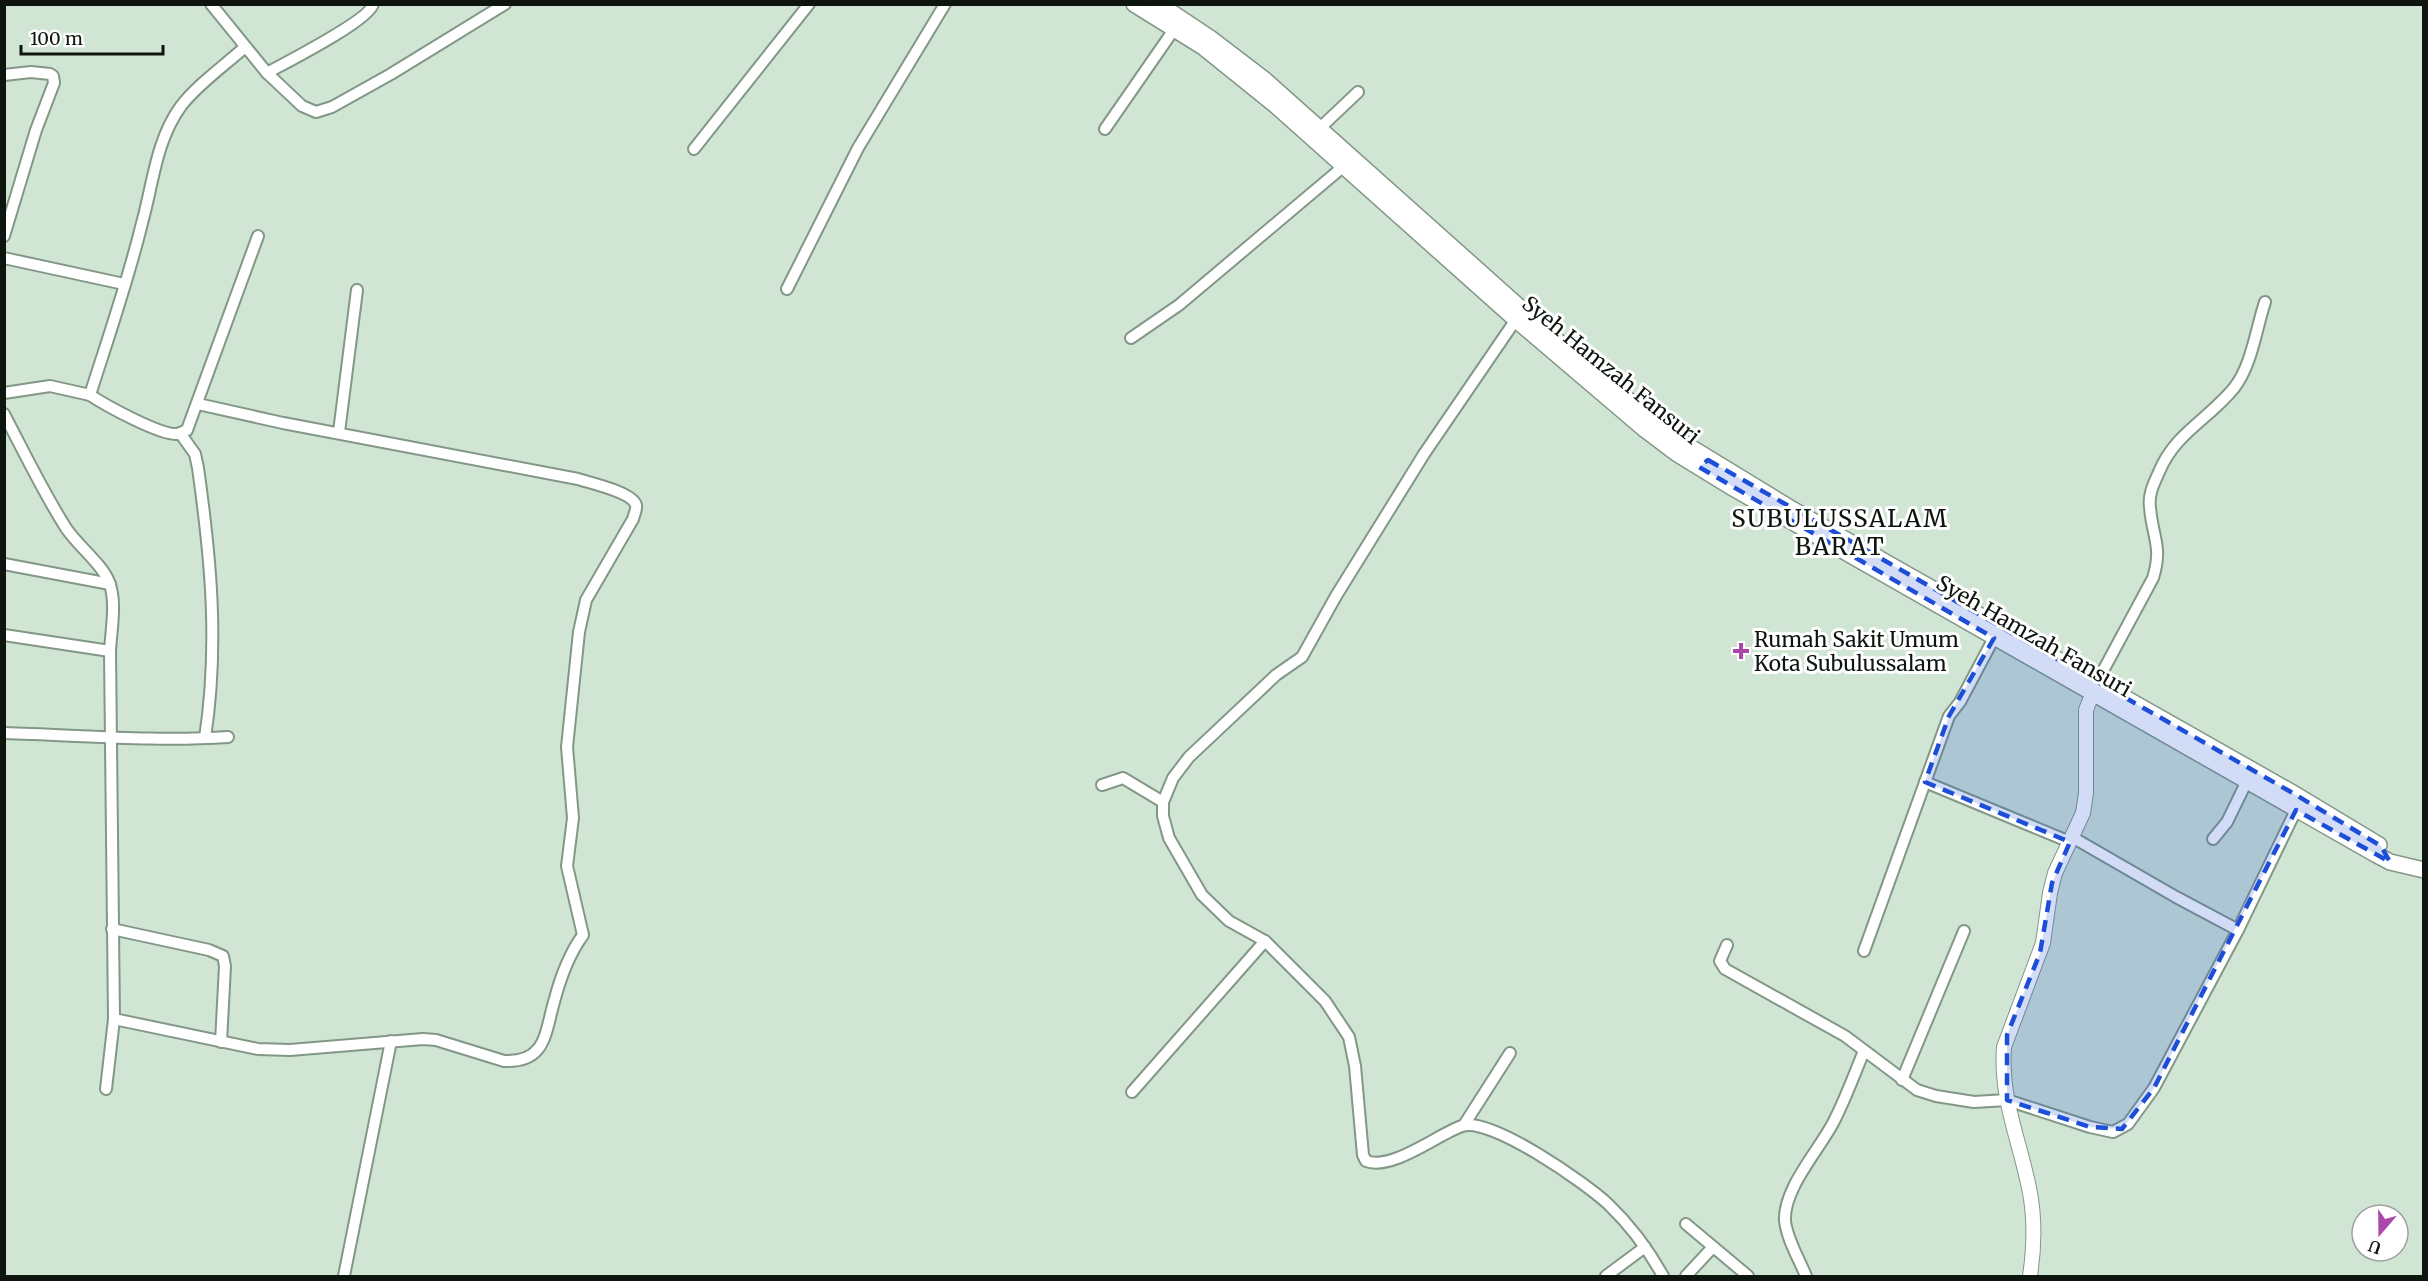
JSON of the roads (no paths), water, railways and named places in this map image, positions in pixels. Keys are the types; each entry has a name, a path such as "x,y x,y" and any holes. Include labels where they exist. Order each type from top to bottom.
{"main road":[{"name":"Syeh Hamzah Fansuri","path":"1134,4 1156,8 1220,45 1264,80 1320,128 1643,428 1994,638 2095,688 2291,792 2381,846 2390,862"},
{"name":"Syeh Hamzah Fansuri","path":"1156,8 1175,28 1258,91 1520,315"},
{"name":"Syeh Hamzah Fansuri","path":"1703,464 1962,608 2296,810 2390,862 2424,870"}],"street":[{"path":"211,4 267,73 302,106 315,112 322,111 390,74 504,4"},
{"path":"267,73 343,30 372,10 374,4"},
{"path":"694,148 809,4"},
{"path":"786,289 858,148 945,4"},
{"path":"1105,129 1175,28"},
{"path":"90,395 143,223 156,164 170,125 191,96 246,47"},
{"path":"4,75 50,74 54,83 36,130 4,236"},
{"path":"1320,128 1358,92"},
{"path":"1131,338 1179,305 1344,166"},
{"path":"4,393 50,386 90,395 114,410 175,433 187,430 258,236"},
{"path":"4,258 124,284"},
{"path":"339,432 357,290"},
{"path":"2030,1276 2034,1232 2031,1196 2007,1100 2003,1064 2007,1035 2040,953 2052,883 2079,824 2085,802 2086,710 2156,568 2159,553 2150,499 2160,469 2182,436 2235,387 2245,368 2265,302"},
{"path":"1520,315 1424,454 1336,596 1302,657 1276,675 1189,757 1173,778 1163,802 1163,816 1169,838 1202,895 1229,921 1265,941 1325,1000 1349,1037 1355,1066 1363,1155 1366,1161 1371,1163 1402,1156 1464,1125 1481,1126 1503,1133 1550,1162 1607,1203 1645,1247 1663,1276"},
{"path":"114,1019 258,1049 290,1050 412,1039 436,1040 491,1058 515,1062 534,1054 544,1041 568,960 583,935 567,866 573,819 567,747 581,619 586,600 633,519 636,507 628,497 578,479 283,423 198,404"},
{"path":"4,414 66,527 84,551 106,574 113,602 110,651 114,1019 106,1089"},
{"path":"180,433 195,454 198,468 213,596 212,665 205,738"},
{"path":"4,564 110,584"},
{"path":"4,634 110,651"},
{"path":"1864,951 1949,716 1960,702 1994,638"},
{"path":"4,733 112,737 228,737"},
{"path":"1102,785 1123,778 1163,802"},
{"path":"2213,839 2227,822 2247,781"},
{"path":"1925,782 2071,840 2238,930"},
{"path":"1727,945 1720,961 1725,969 1845,1036 1917,1090 1936,1096 1982,1102 2007,1100 2107,1132 2122,1129 2154,1088 2238,930 2296,810"},
{"path":"112,928 209,950 223,956 225,966 221,1042"},
{"path":"1902,1080 1964,931"},
{"path":"1132,1092 1265,941"},
{"path":"344,1276 391,1041"},
{"path":"1806,1276 1788,1231 1786,1211 1800,1176 1838,1113 1864,1051"},
{"path":"1464,1125 1510,1053"},
{"path":"1686,1224 1748,1276"},
{"path":"1606,1276 1645,1247"},
{"path":"1686,1276 1713,1247"}],"place":[{"name":"Rumah Sakit Umum Kota Subulussalam","path":"1741,651"}],"district":[{"name":"SUBULUSSALAM BARAT","path":"1840,532"}]}
